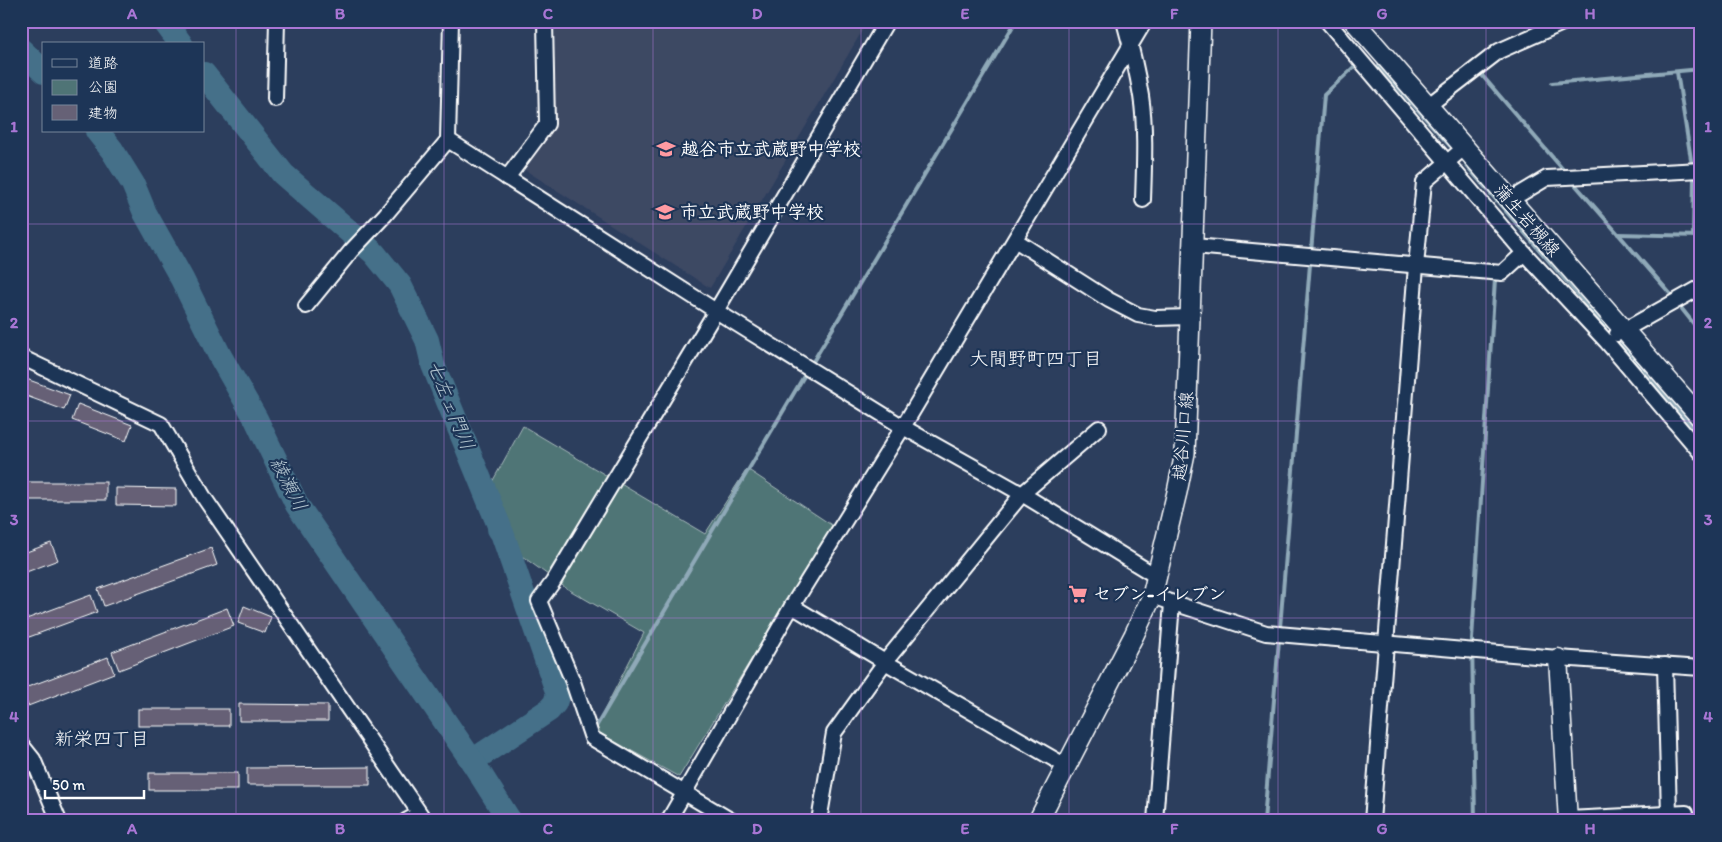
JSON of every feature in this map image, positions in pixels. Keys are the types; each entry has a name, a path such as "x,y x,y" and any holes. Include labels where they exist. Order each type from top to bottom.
{"main road":[{"name":"越谷川口線","path":"1038,821 1152,596 1185,453 1201,21"},
{"name":"蒲生岩槻線","path":"1354,21 1701,418"}],"street":[{"path":"275,99 277,21"},
{"path":"306,306 351,251 385,215 448,140 451,21"},
{"path":"507,178 547,124 544,21"},
{"path":"732,821 592,738 573,682 539,601 553,582 716,312 887,21"},
{"path":"1124,21 1142,98 1143,200"},
{"path":"668,821 792,606 903,427 1145,21"},
{"path":"1327,21 1524,253 1606,341 1701,453"},
{"path":"1428,105 1500,51 1567,21"},
{"path":"448,140 716,312 903,427 1022,494 1156,576"},
{"path":"1372,821 1385,642 1424,182 1465,147"},
{"path":"1510,200 1547,178 1701,170"},
{"path":"1015,240 1109,300 1138,315 1155,318 1190,317"},
{"path":"1194,246 1502,273 1524,253"},
{"path":"1606,341 1701,287"},
{"path":"21,357 161,424 205,499 422,817 406,821"},
{"path":"819,821 834,733 884,662 1022,494 1099,428"},
{"path":"1152,596 1266,633 1558,658 1701,668"},
{"path":"1155,821 1172,603"},
{"path":"792,606 884,662 1066,766"},
{"path":"1558,658 1568,820 1686,813"},
{"path":"1665,666 1669,814"},
{"path":"21,744 27,761 60,821"}],"shaded area":[{"name":"越谷市立武蔵野中学校","path":"555,21 868,21 710,288 525,170 554,128"}],"green space":[{"path":"523,426 705,534 747,469 833,526 679,777 594,730 644,633 566,588 519,554 491,484"}],"building":[{"path":"21,377 70,395 64,410 21,394"},
{"path":"78,404 132,425 126,441 72,420"},
{"path":"21,482 106,482 106,500 21,500"},
{"path":"116,488 176,489 176,506 116,505"},
{"path":"51,543 58,560 21,574 21,554"},
{"path":"211,548 217,565 104,606 98,589"},
{"path":"91,595 97,612 21,640 21,621"},
{"path":"244,606 271,617 265,633 238,623"},
{"path":"227,608 234,626 119,670 112,652"},
{"path":"108,657 114,673 28,706 22,689"},
{"path":"239,704 328,705 328,721 239,721"},
{"path":"138,709 229,709 229,726 138,726"},
{"path":"370,767 370,785 247,785 247,768"},
{"path":"149,773 238,773 238,790 149,790"}],"waterway":[{"name":"七左ェ門川","path":"164,21 180,42"},
{"path":"811,365 1016,21"},
{"name":"綾瀬川","path":"21,50 42,70"},
{"path":"1264,821 1324,95 1356,65"},
{"path":"1379,66 1450,146"},
{"path":"1552,83 1701,69"},
{"path":"1677,72 1694,178 1693,236"},
{"path":"1480,73 1566,173"},
{"name":"七左ェ門川","path":"205,75 283,174 374,253 400,285 427,340 433,365 502,533 558,694 555,703 549,710 472,761"},
{"name":"綾瀬川","path":"98,132 112,150 133,184 145,213 182,279 220,356 256,419 297,505 472,761 510,821"},
{"path":"1466,165 1606,327"},
{"path":"1572,181 1674,298"},
{"path":"1618,234 1701,236"},
{"path":"1475,821 1472,639 1495,279"},
{"path":"1678,304 1701,333"},
{"path":"1621,344 1701,436"},
{"path":"594,730 807,371"}],"place":[{"name":"越谷市立武蔵野中学校","path":"666,149"},
{"name":"市立武蔵野中学校","path":"665,212"},
{"name":"セブン-イレブン","path":"1078,594"}],"district":[{"name":"大間野町四丁目","path":"1036,358"},
{"name":"新栄四丁目","path":"102,738"}]}
